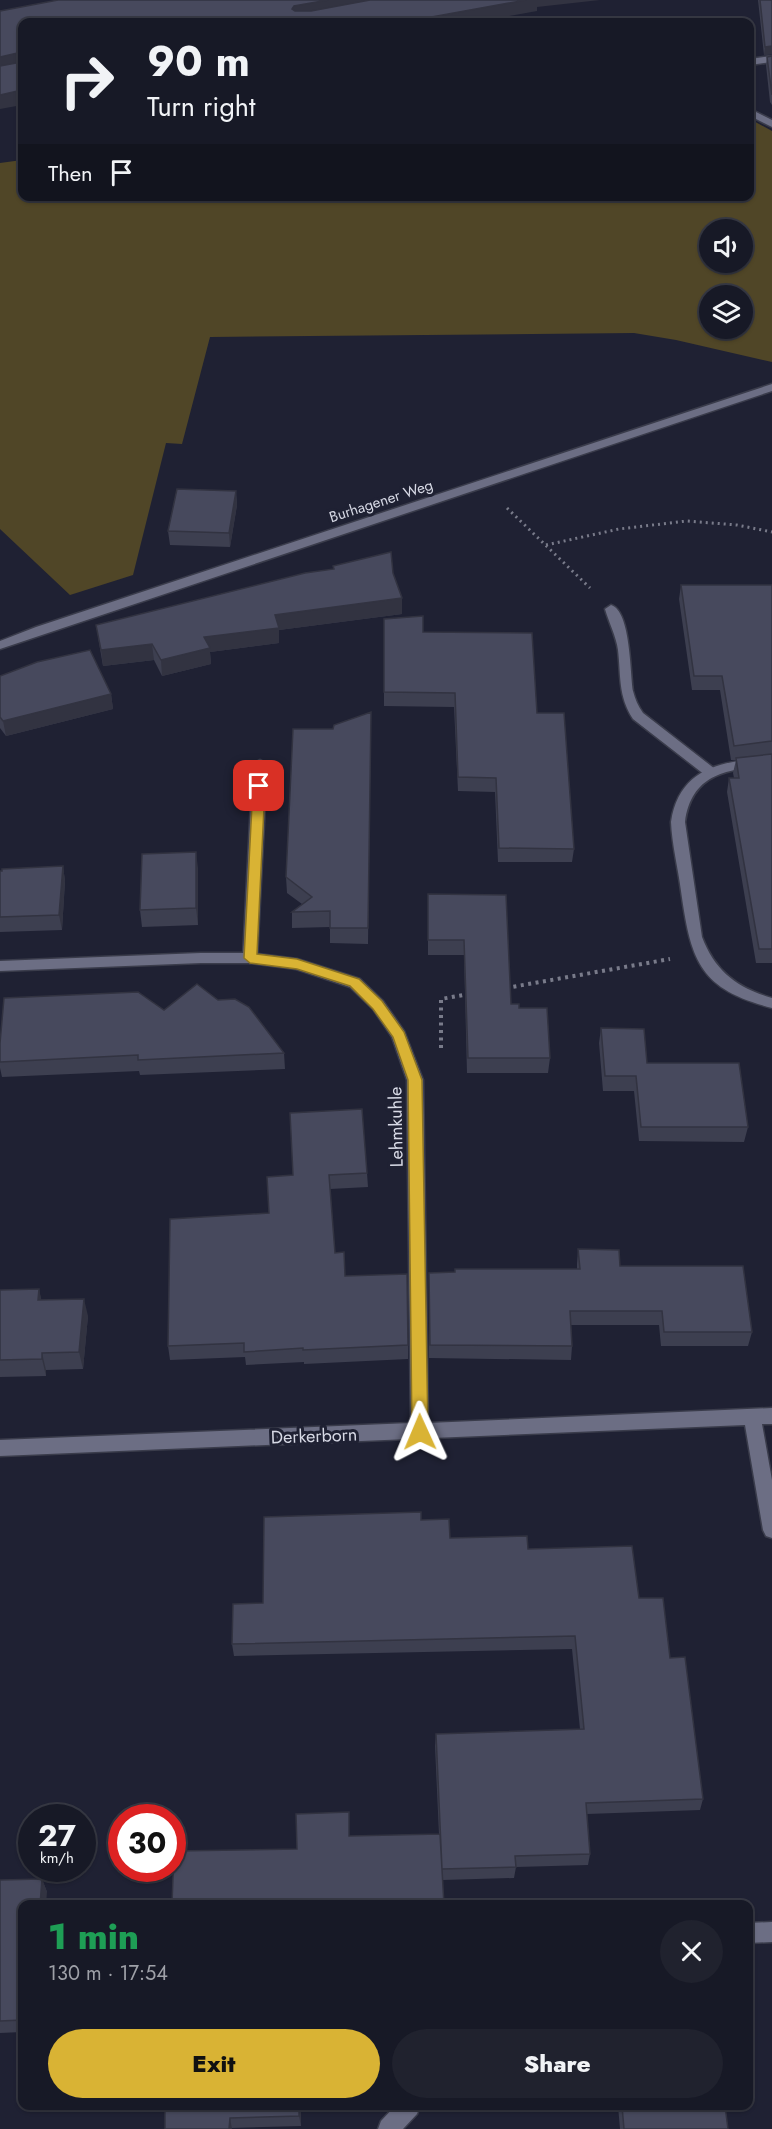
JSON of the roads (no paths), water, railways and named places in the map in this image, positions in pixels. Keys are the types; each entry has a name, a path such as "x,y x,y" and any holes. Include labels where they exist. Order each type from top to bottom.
{"street":[{"path":"754,62 772,60"},
{"path":"754,114 772,124"},
{"name":"Burhagener Weg","path":"0,645 772,387"},
{"path":"611,609 624,648 624,684 632,709 710,772"},
{"path":"772,762 738,764 710,772 700,778 684,797 678,822 694,937 700,954 714,974 724,983 744,994 772,1003"},
{"path":"250,958 260,764"},
{"name":"Lehmkuhle","path":"0,966 250,958 297,964 355,983 378,1005 399,1035 415,1080 420,1432"},
{"path":"752,1416 772,1530"},
{"name":"Derkerborn","path":"0,1448 772,1416"},
{"path":"753,1933 772,1932"},
{"path":"389,2129 406,2110"}]}
